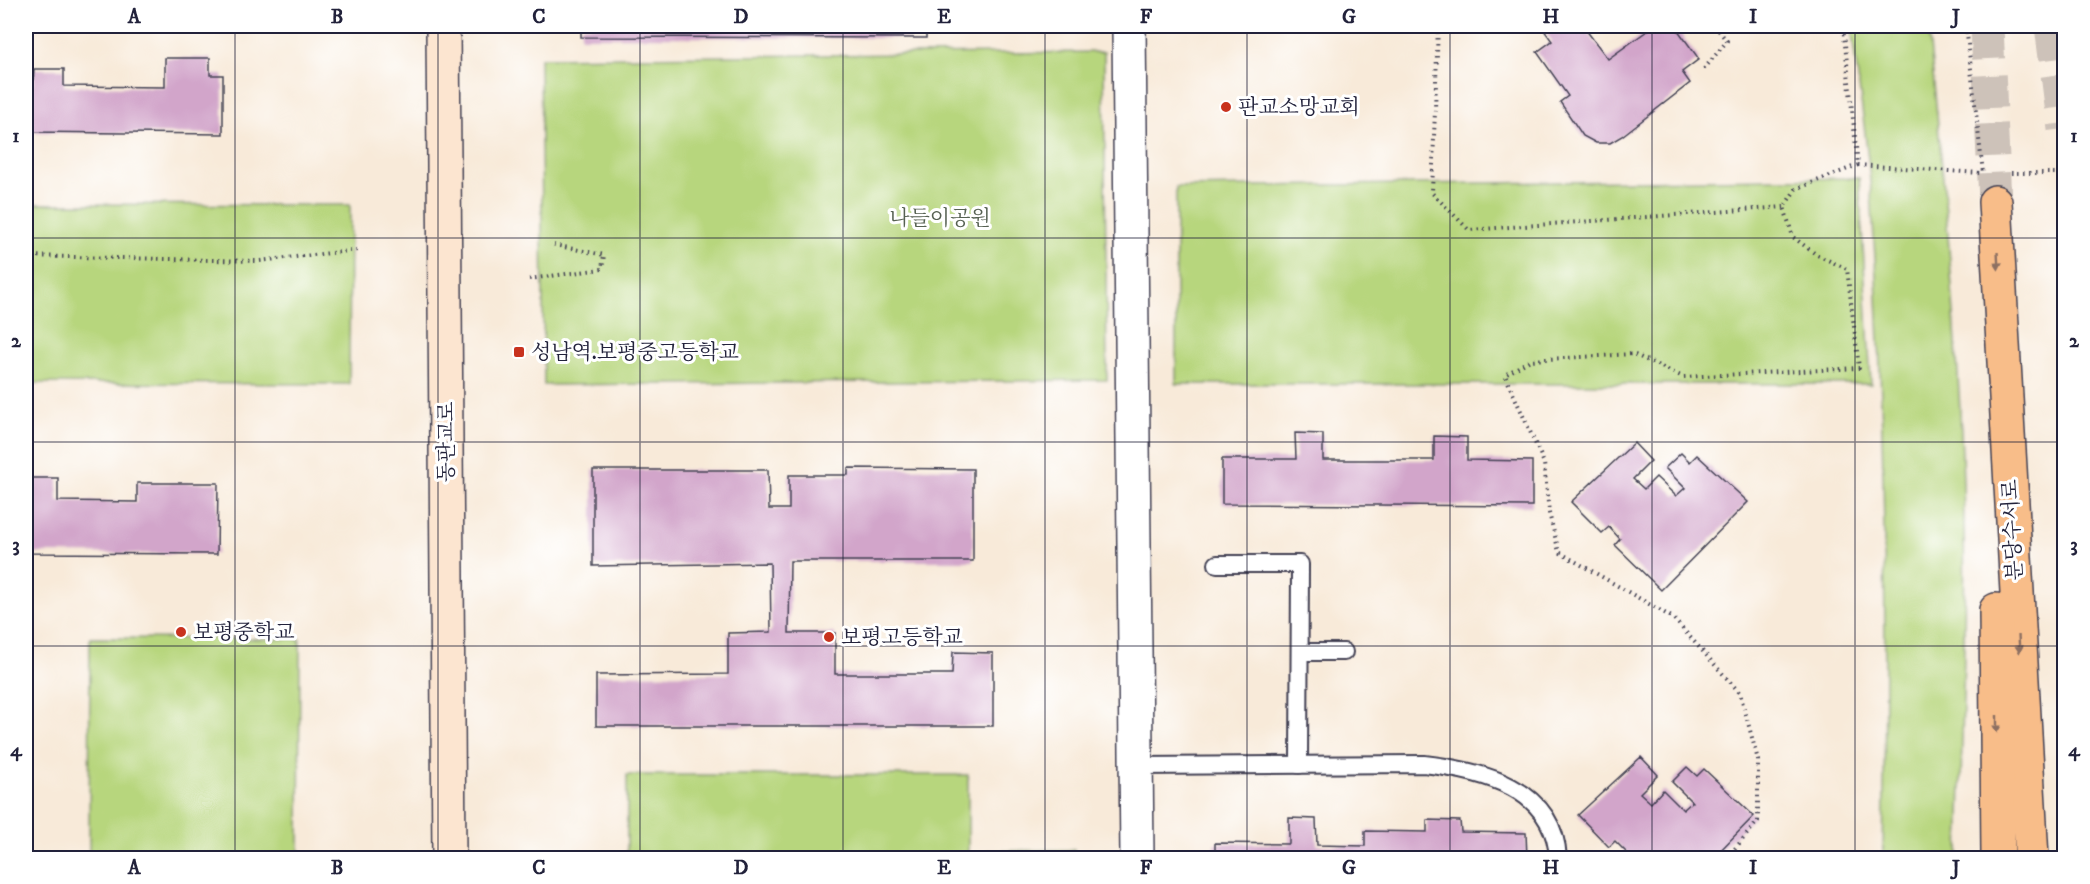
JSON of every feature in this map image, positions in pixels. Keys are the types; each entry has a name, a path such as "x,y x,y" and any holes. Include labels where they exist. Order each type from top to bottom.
{"highway":[{"name":"분당수서로","path":"1994,180 2031,858"},
{"path":"1998,858 1996,560 2004,393"}],"main road":[{"name":"동판교로","path":"443,26 449,858"}],"street":[{"path":"1129,26 1137,858"}],"lane":[{"path":"1217,564 1300,564 1299,765"},
{"path":"1300,652 1344,652"},
{"path":"1136,765 1424,764 1461,769 1515,788 1533,801 1548,822 1558,858"}],"path":[{"path":"1438,26 1432,193 1469,230 1784,207"},
{"path":"1704,69 1727,41 1715,26"},
{"path":"1843,26 1858,165"},
{"path":"1966,26 1994,180"},
{"path":"1727,858 1758,821 1758,760 1740,693 1673,618 1559,552 1548,513 1544,463 1505,375 1530,360 1633,354 1683,377 1859,368 1847,269 1816,255 1792,237 1784,207 1796,189 1858,165 1994,180 2064,173"},
{"path":"529,279 602,269 604,255 554,245"},
{"path":"26,256 259,261 358,249"}],"green space":[{"path":"1851,26 1928,26 1950,254 1963,482 1963,717 1959,858 1883,858 1885,608 1880,358 1869,171"},
{"name":"나들이공원","path":"1104,52 1107,380 544,385 540,58"},
{"path":"1859,178 1871,384 1176,384 1176,187"},
{"path":"26,204 350,205 349,384 26,383"},
{"path":"90,638 300,639 299,858 89,858"},
{"path":"627,775 968,775 968,858 627,858"},
{"path":"1074,850 1074,858 987,858 987,851"}],"building":[{"path":"581,26 926,26 926,38 581,37"},
{"path":"1541,26 1583,26 1608,59 1654,26 1675,26 1699,59 1682,72 1690,83 1622,136 1610,143 1596,143 1583,136 1560,102 1568,96 1537,52 1552,41"},
{"path":"165,58 210,58 210,75 223,75 223,134 26,132 26,85 33,85 34,69 64,69 64,86 165,87"},
{"path":"1295,433 1323,434 1323,460 1434,460 1434,436 1467,437 1467,460 1532,461 1532,506 1222,504 1222,459 1296,459"},
{"path":"1634,443 1651,461 1633,479 1644,489 1656,477 1676,496 1685,488 1665,468 1681,453 1690,462 1697,455 1748,502 1661,590 1615,545 1620,539 1609,527 1602,533 1571,502"},
{"path":"848,468 973,469 973,561 790,561 789,633 835,633 835,674 952,674 953,652 993,653 993,726 596,726 596,675 728,674 728,633 771,632 770,563 593,566 593,470 768,470 769,509 789,509 789,475 848,475"},
{"path":"26,478 58,478 58,501 137,502 137,483 218,483 217,554 26,553"},
{"path":"1641,757 1658,775 1640,793 1651,803 1663,790 1683,810 1692,802 1672,782 1687,767 1697,776 1704,769 1754,816 1713,858 1622,858 1627,853 1615,841 1609,847 1578,815"},
{"path":"1289,818 1316,819 1317,845 1365,846 1365,831 1427,832 1427,820 1460,821 1461,832 1526,833 1527,858 1215,858 1215,843 1289,844"}],"tunnel":[{"path":"1987,26 1995,202"},
{"path":"2051,26 2064,129"}],"place":[{"name":"판교소망교회","path":"1226,107"},
{"name":"성남역.보평중고등학교","path":"519,352"},
{"name":"보평중학교","path":"181,632"},
{"name":"보평고등학교","path":"829,637"}]}
